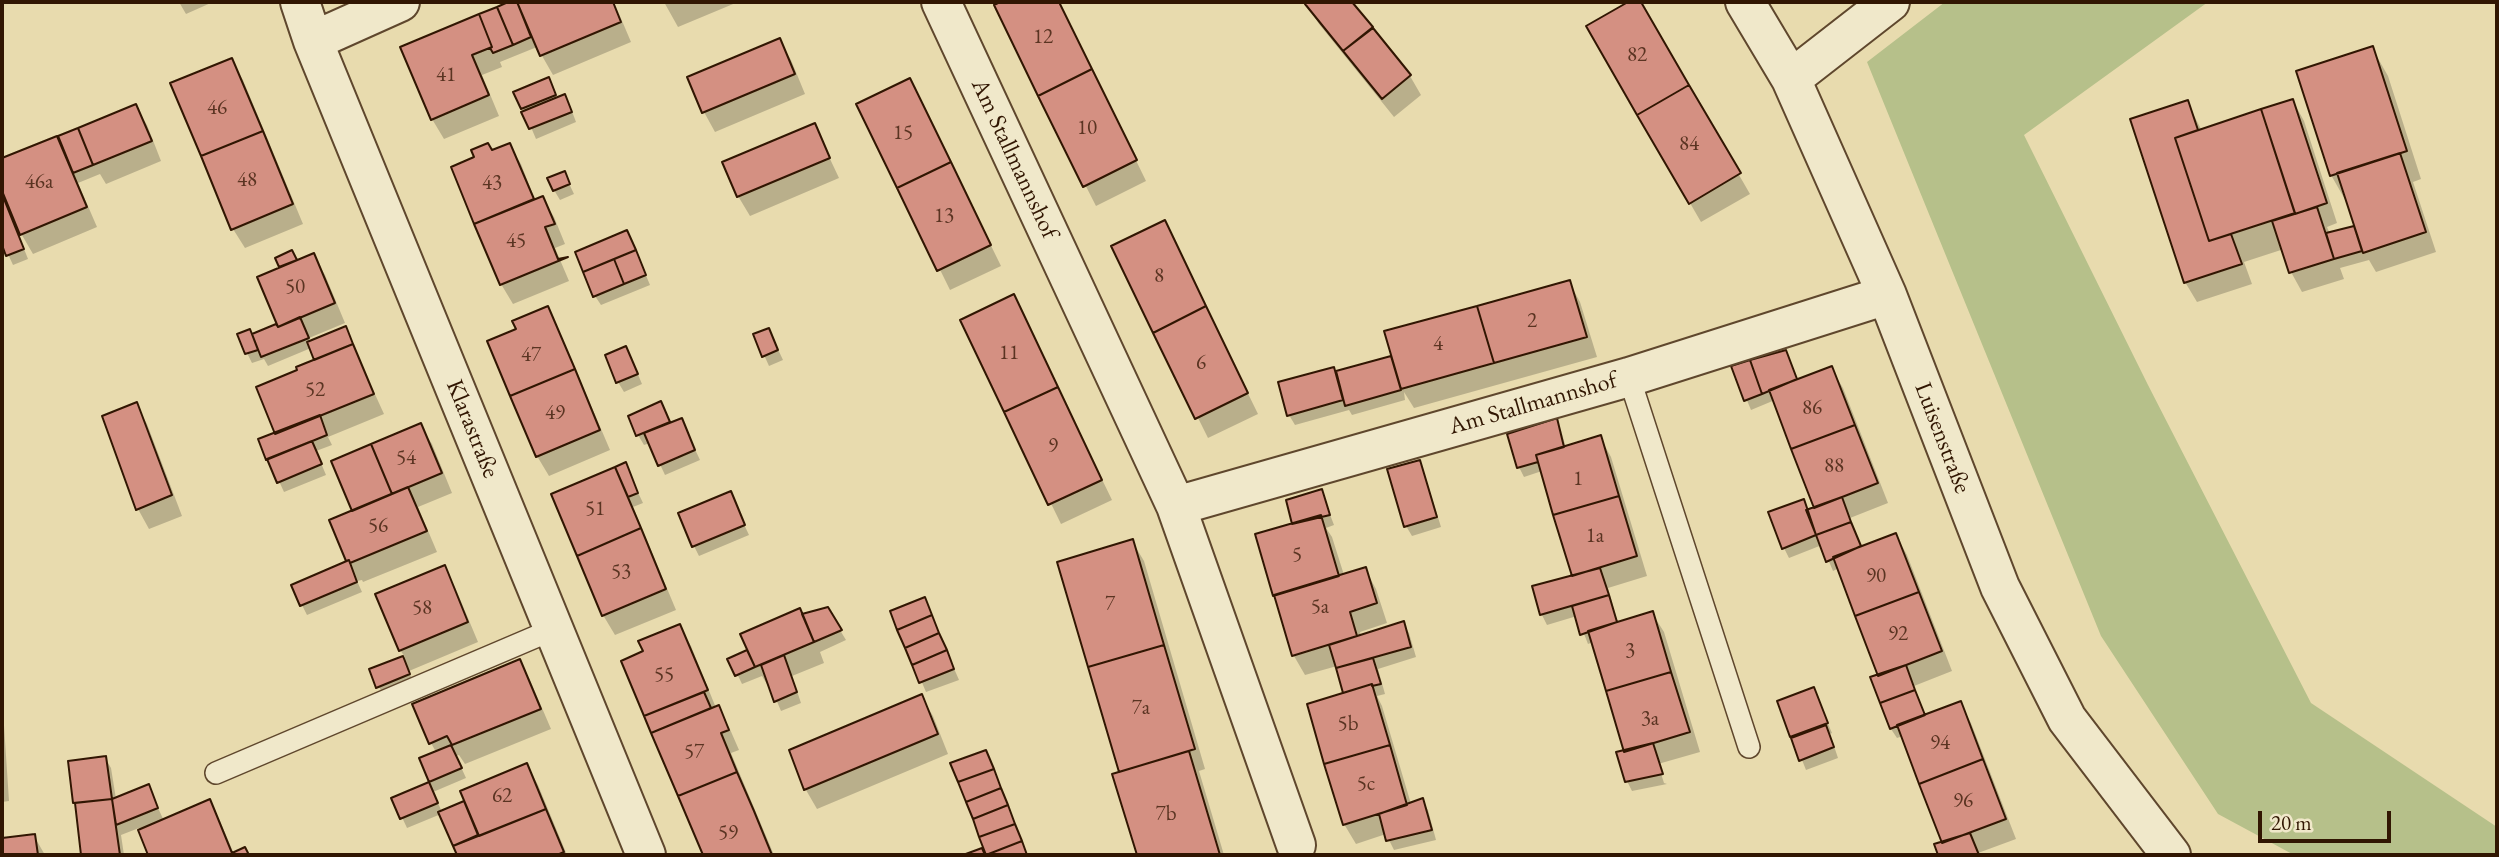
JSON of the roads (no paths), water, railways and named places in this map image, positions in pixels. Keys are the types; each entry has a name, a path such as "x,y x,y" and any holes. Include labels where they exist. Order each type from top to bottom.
{"street":[{"name":"Klarastraße","path":"300,2 313,41 646,855"},
{"path":"313,41 400,2"},
{"name":"Am Stallmannshof","path":"941,2 1176,506 1296,845"},
{"name":"Luisenstraße","path":"1745,2 1791,79 1887,295 2000,587 2067,719 2171,855"},
{"path":"1791,79 1890,2"},
{"name":"Am Stallmannshof","path":"1176,506 1629,377 1887,295"}],"lane":[{"path":"1629,377 1749,747"},
{"path":"216,773 554,629"}]}
